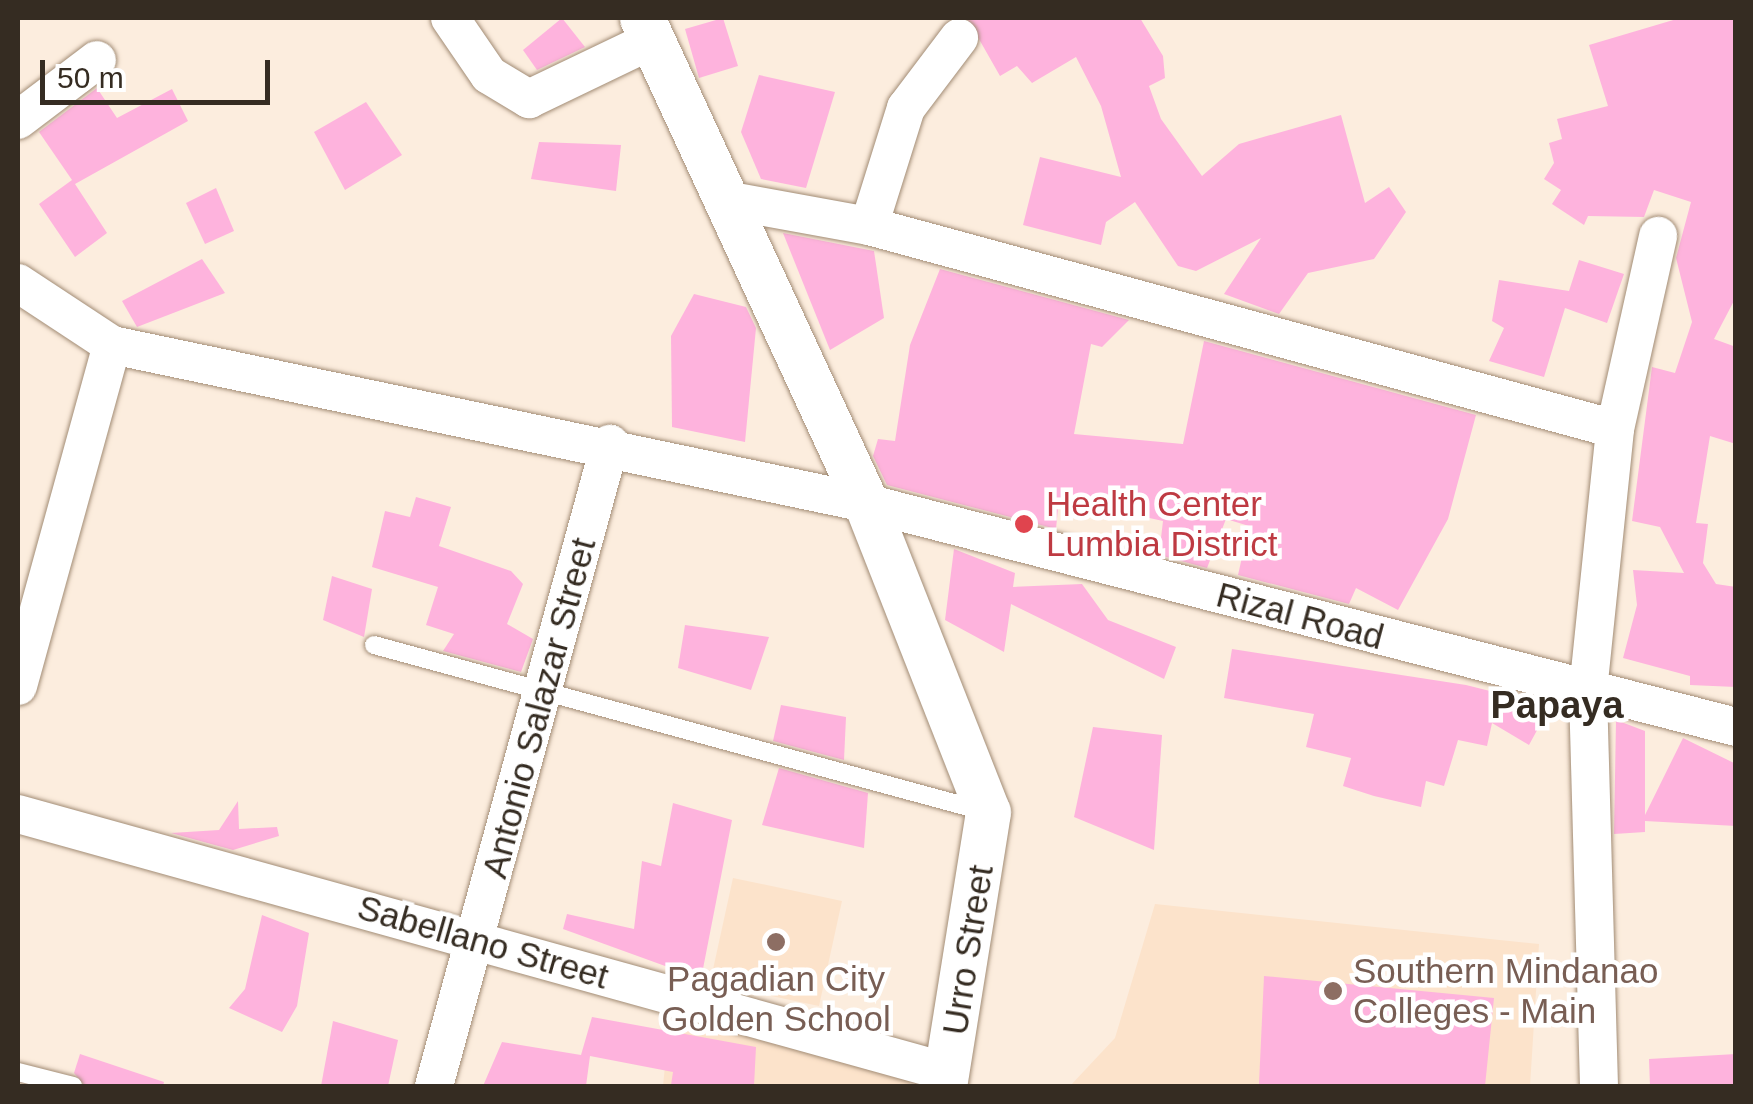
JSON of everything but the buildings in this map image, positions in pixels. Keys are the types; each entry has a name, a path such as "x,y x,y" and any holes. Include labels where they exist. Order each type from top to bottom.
{"street":[{"path":"450,18 489,74 529,98 647,29 866,504 988,812"},
{"path":"869,226 906,108 958,38"},
{"path":"18,120 97,60"},
{"path":"726,200 869,226 1615,428"},
{"path":"1599,1086 1588,691 1615,428 1658,236"},
{"path":"18,283 112,345 18,686"},
{"name":"Rizal Road","path":"112,345 610,444 866,504 1736,726"},
{"name":"Antonio Salazar Street","path":"434,1086 545,694 610,444"},
{"name":"Urro Street","path":"946,1080 988,812"},
{"name":"Sabellano Street","path":"18,814 475,940 946,1080"}],"lane":[{"path":"374,646 988,812"},
{"path":"18,1072 73,1086"}],"shaded area":[{"name":"Pagadian City Golden School","path":"733,878 842,901 819,1006 710,983"},
{"name":"Southern Mindanao Colleges - Main","path":"1155,904 1539,944 1530,1086 1070,1086 1115,1038"},
{"path":"670,1016 911,1080 909,1086 663,1086"}],"place":[{"name":"Health Center Lumbia District","path":"1024,524"},
{"name":"Pagadian City Golden School","path":"776,942"},
{"name":"Southern Mindanao Colleges - Main","path":"1333,991"}],"district":[{"name":"Papaya","path":"1557,706"}]}
